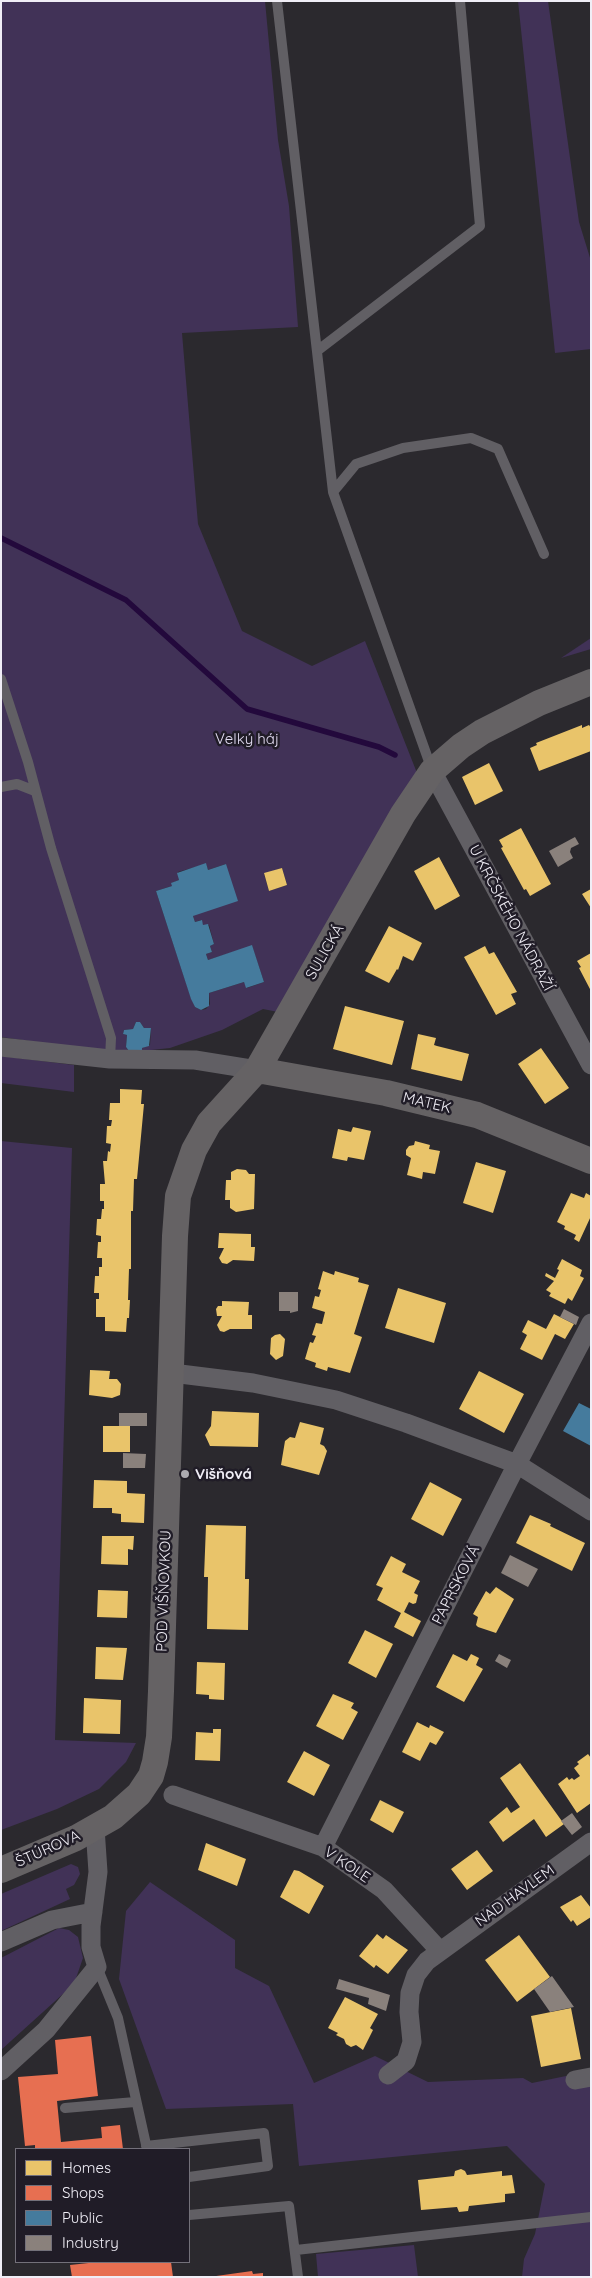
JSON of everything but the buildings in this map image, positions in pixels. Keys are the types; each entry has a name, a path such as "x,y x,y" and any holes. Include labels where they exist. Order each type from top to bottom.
{"street":[{"name":"SULICKÁ","path":"257,1070 403,814 432,771 461,746 482,732 523,710 591,682"},
{"name":"U KRČSKÉHO NÁDRAŽÍ","path":"432,771 591,1065"},
{"path":"1,1047 110,1059 195,1060 257,1070"},
{"name":"MATEK","path":"257,1070 386,1093 477,1115 591,1161"},
{"name":"POD VIŠŇOVKOU","path":"95,1828 113,1817 139,1794 151,1776 155,1762 160,1700 175,1236 178,1196 194,1150 209,1123 257,1070"},
{"name":"PAPRSKOVÁ","path":"323,1847 517,1464 591,1323"},
{"path":"172,1374 254,1382 336,1400 406,1423 517,1464 591,1511"},
{"name":"V KOLE","path":"173,1795 323,1847 384,1890 440,1951"},
{"path":"1,2071 46,2030 97,1967 91,1946 98,1872 95,1828"},
{"name":"ŠTÚROVA","path":"1,1870 95,1828"},
{"name":"NAD HAVLEM","path":"388,2075 406,2061 412,2042 408,2012 410,1993 416,1975 427,1961 591,1842"},
{"path":"1,1942 52,1920 93,1912"}],"lane":[{"path":"277,1 333,492 432,771"},
{"path":"317,351 480,226 460,1"},
{"path":"333,492 356,464 403,448 471,438 498,449 544,554"},
{"path":"1,679 109,1030 111,1038 110,1059"},
{"path":"1,787 17,784 35,791"},
{"path":"97,1967 118,2018 146,2148 264,2134 268,2166 190,2177"},
{"path":"65,2108 135,2102"},
{"path":"190,2215 289,2206 298,2277"},
{"path":"296,2250 591,2217"}],"green space":[{"name":"Velký háj","path":"1,1 265,1 278,140 289,206 298,327 182,333 198,524 242,631 312,666 365,641 417,773 278,1012 263,1009 222,1030 170,1048 142,1051 142,1048 150,1045 151,1028 144,1028 140,1022 136,1022 133,1029 124,1030 123,1034 127,1035 126,1047 129,1051 100,1051 1,1037","holes":["206,864 208,870 226,864 193,916 195,922 201,920 203,925 209,925 214,944 210,946 212,952 206,954 208,960 252,946 264,982 247,988 244,982 209,993 210,1004 206,1009 201,1010 195,1007 191,998 156,891 172,886 172,883 179,880 178,872","282,868 287,885 269,891 264,874"]},
{"path":"518,1 548,1 579,222 591,261 591,349 555,353"},
{"path":"591,638 591,649 561,658"},
{"path":"1,1056 74,1065 74,1092 1,1083"},
{"path":"1,1141 72,1148 55,1740 136,1743 126,1762 99,1789 57,1809 1,1830"},
{"path":"71,1864 78,1867 80,1874 74,1885 66,1889 70,1899 1,1931 1,1894"},
{"path":"150,1882 235,1940 235,1968 269,1986 314,2083 375,2056 428,2082 523,2078 532,2083 566,2076 591,2076 591,2277 522,2277 524,2259 535,2234 545,2184 507,2146 299,2166 293,2104 166,2109 119,1979 126,1911"},
{"path":"59,1928 69,1930 78,1937 83,1958 74,1984 1,2050 1,1958"},
{"path":"414,2245 418,2277 318,2277 316,2254"}],"waterway":[{"path":"1,538 126,600 247,709 379,747 395,755"}],"place":[{"name":"Višňová","path":"185,1474"}]}
